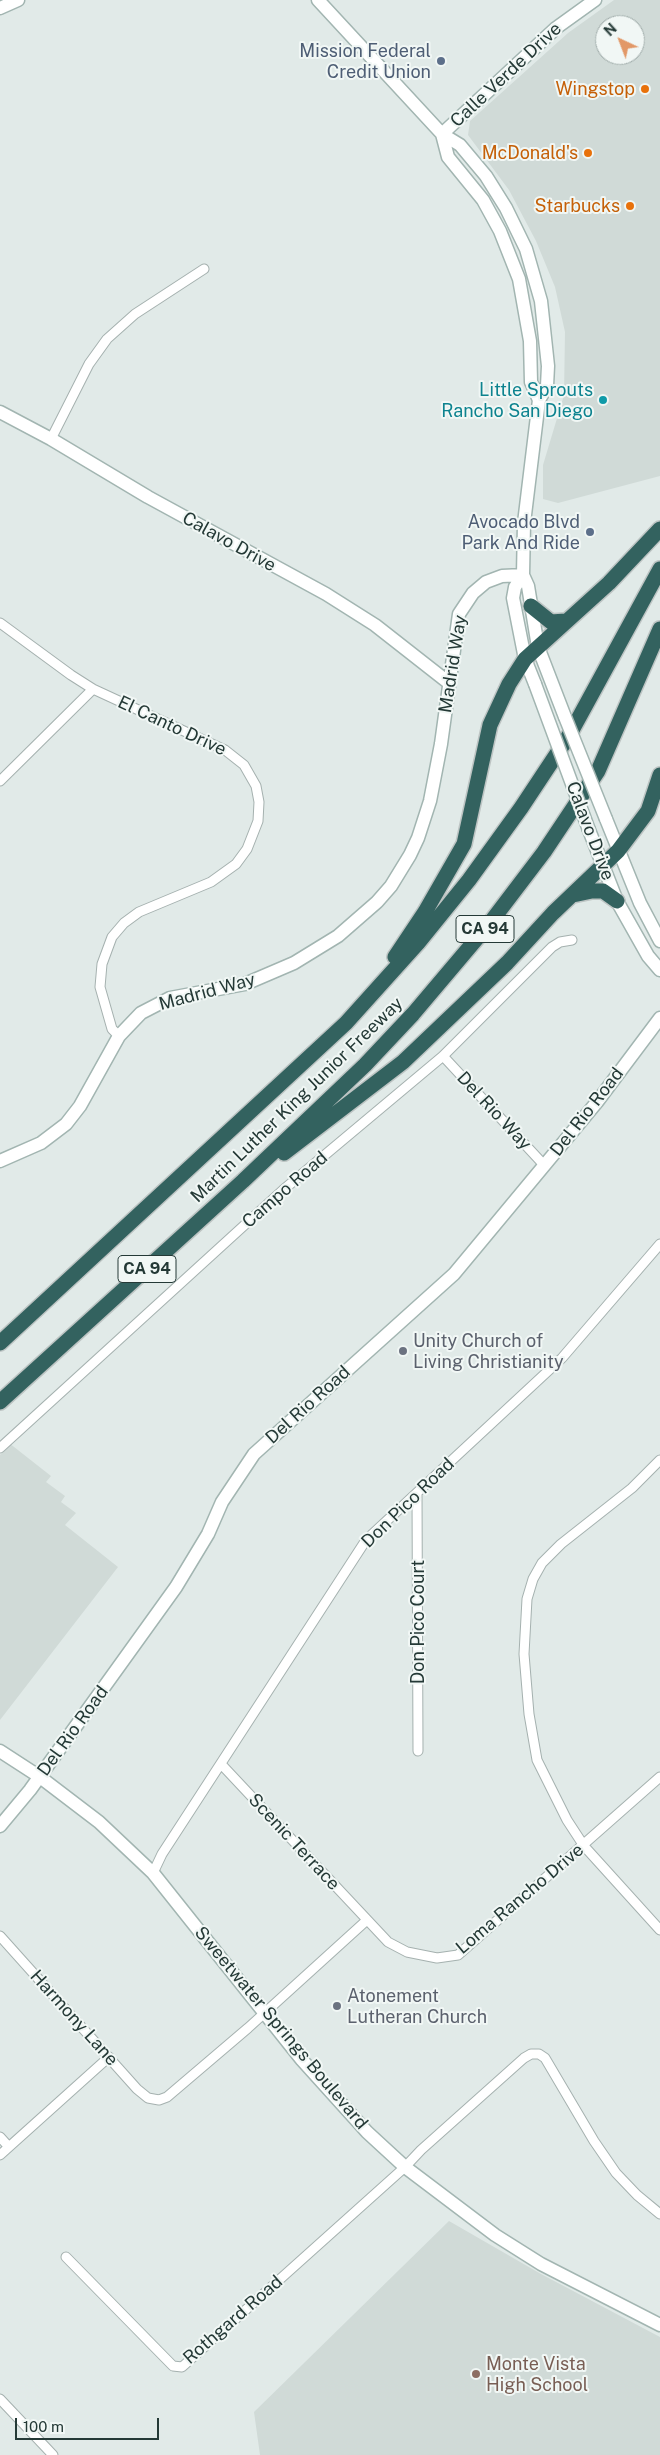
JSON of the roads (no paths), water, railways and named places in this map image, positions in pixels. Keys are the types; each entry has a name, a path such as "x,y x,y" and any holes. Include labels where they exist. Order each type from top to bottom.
{"highway":[{"path":"363,1006 425,912 464,844 490,725 509,684 525,659 609,583 660,529"},
{"name":"Martin Luther King Junior Freeway","path":"0,1343 62,1288 363,1006 469,880 521,808 570,734 660,569"},
{"path":"531,606 551,622 566,621"},
{"name":"Martin Luther King Junior Freeway","path":"0,1403 243,1181 365,1065 413,1014 490,923 544,852 598,771 660,629"},
{"path":"243,1181 297,1143 410,1055 507,963 571,895 618,851 648,811 660,775"},
{"path":"571,895 603,891 617,901"},
{"path":"0,1334 62,1288"}],"main road":[{"path":"0,8 18,0"},
{"path":"318,0 442,134 460,145 486,176 510,216 526,249 541,301 548,355 547,386 539,400 524,523 524,575"},
{"name":"Calle Verde Drive","path":"442,134 556,28 595,0"},
{"path":"442,134 448,157 483,200 492,216 519,279 530,341 531,382 539,400"},
{"path":"492,216 502,222 521,263 535,276"},
{"path":"524,300 532,308 540,351 548,355"},
{"name":"Calavo Drive","path":"0,412 358,614 449,683"},
{"name":"Calavo Drive","path":"524,575 528,586 538,647 548,676 618,851 640,903 660,941"},
{"name":"Calavo Drive","path":"524,575 515,587 513,598 525,659 617,901 648,956 660,970"},
{"name":"Madrid Way","path":"0,1161 41,1143 66,1124 80,1106 118,1036 141,1013 160,1002 179,996 245,984 302,959 338,936 377,902 405,862 418,838 424,820 442,744 456,621 467,599 479,587 502,576 524,575"},
{"name":"Del Rio Road","path":"0,1826 40,1777 176,1587 208,1534 222,1502 254,1454 454,1274 597,1102 660,1018"},
{"name":"Sweetwater Springs Boulevard","path":"0,1751 40,1777 99,1822 153,1873 302,2060 366,2132 405,2167 494,2234 526,2254 660,2325"}],"street":[{"path":"50,439 89,364 106,339 135,314 204,269"},
{"name":"El Canto Drive","path":"0,623 93,689 232,754 249,772 256,786 259,802 258,821 252,840 230,870 211,882 139,912 124,923 112,937 102,964 100,987 112,1029 118,1036"},
{"path":"0,781 93,689"},
{"name":"Campo Road","path":"0,1448 283,1190 443,1056 552,947 560,942 572,940"},
{"name":"Del Rio Way","path":"443,1056 544,1165"},
{"name":"Don Pico Road","path":"153,1873 162,1854 366,1540 562,1358 660,1244"},
{"path":"660,1460 632,1488 561,1544 542,1563 533,1579 527,1599 524,1654 527,1699 538,1760 567,1820 584,1846 660,1930"},
{"name":"Don Pico Court","path":"417,1493 418,1751"},
{"name":"Scenic Terrace","path":"221,1764 367,1920"},
{"name":"Loma Rancho Drive","path":"367,1920 388,1942 407,1952 427,1957 458,1955 584,1846 660,1777"},
{"path":"265,2013 367,1920"},
{"name":"Harmony Lane","path":"0,1936 137,2089 148,2098 159,2100 167,2097 265,2013"},
{"name":"Rothgard Road","path":"66,2257 173,2366 182,2367 524,2058 536,2054 545,2058 594,2141 616,2173 637,2195 660,2214"},
{"path":"0,2154 110,2057"},
{"path":"0,2137 9,2147"},
{"path":"0,2398 53,2455"}],"place":[{"name":"Mission Federal Credit Union","path":"441,61"},
{"name":"Wingstop","path":"645,89"},
{"name":"McDonald's","path":"588,153"},
{"name":"Starbucks","path":"630,206"},
{"name":"Little Sprouts Rancho San Diego","path":"603,400"},
{"name":"Avocado Blvd Park And Ride","path":"590,532"},
{"name":"Unity Church of Living Christianity","path":"403,1351"},
{"name":"Atonement Lutheran Church","path":"337,2006"},
{"name":"Monte Vista High School","path":"476,2374"}]}
